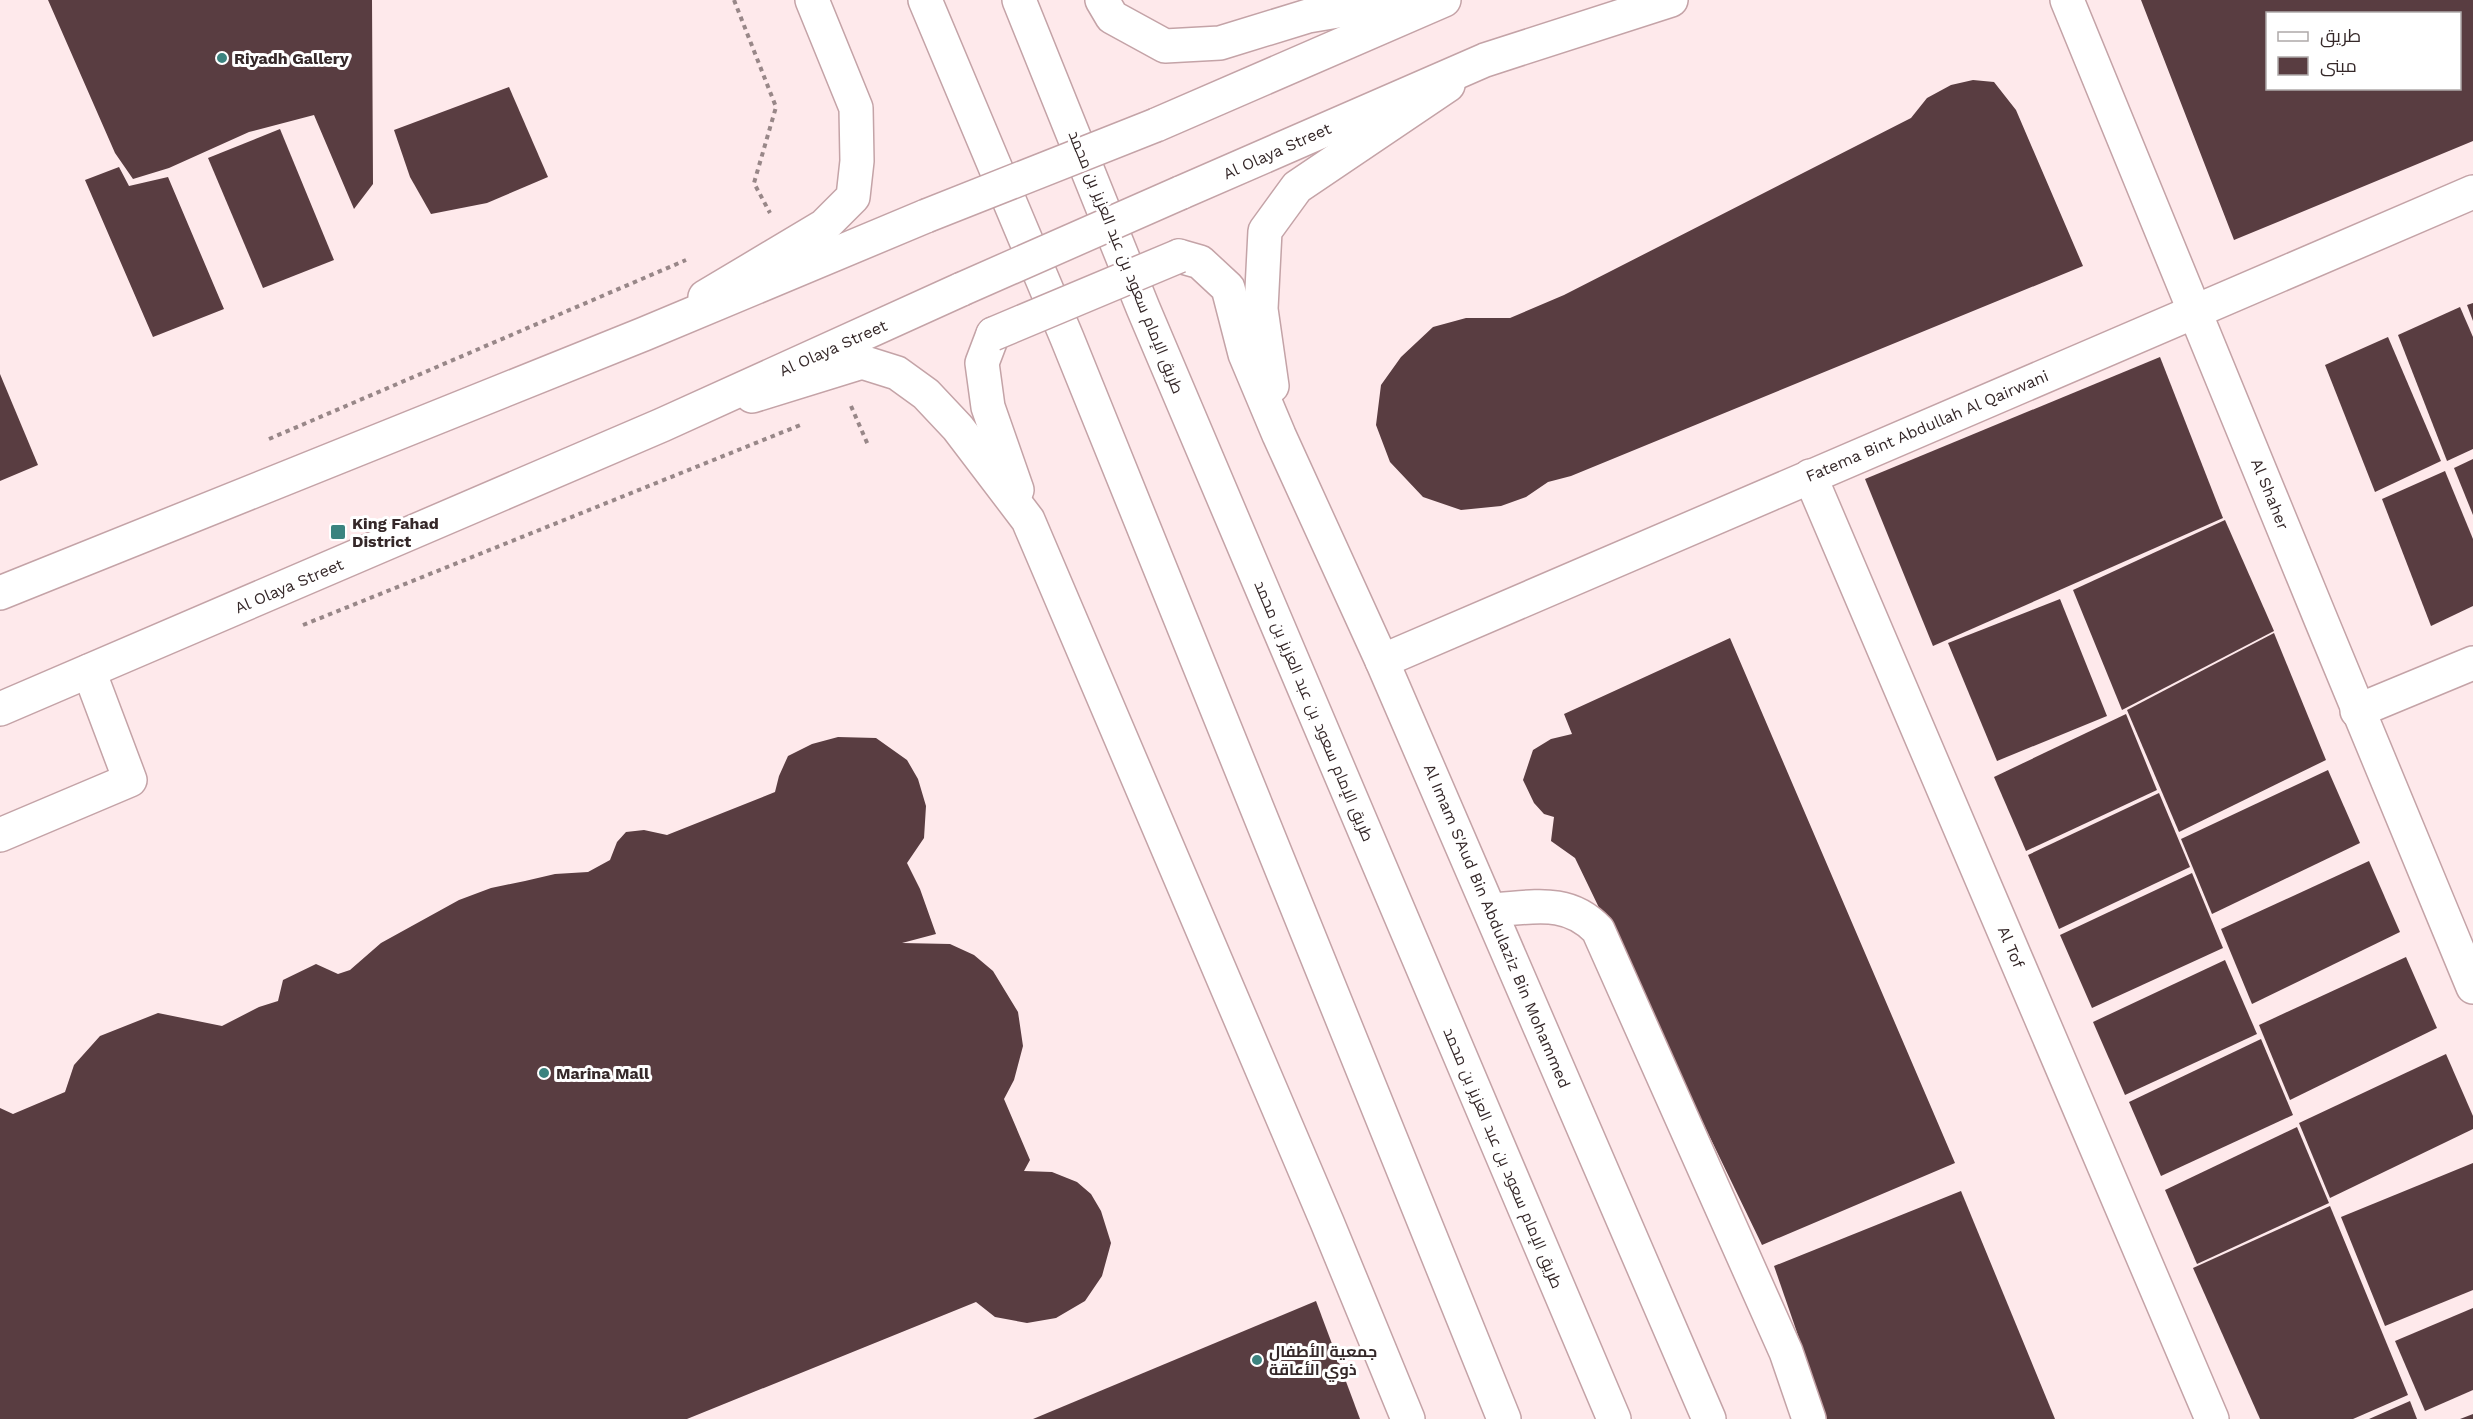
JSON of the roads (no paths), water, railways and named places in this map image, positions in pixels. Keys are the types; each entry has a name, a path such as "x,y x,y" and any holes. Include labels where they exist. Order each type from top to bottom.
{"street":[{"path":"644,334 824,226 853,197 857,161 856,108 812,0"},
{"path":"925,0 1067,338 1504,1419"},
{"name":"طريق الإمام سعود بن عبد العزيز بن محمد","path":"1019,0 1143,308 1614,1419"},
{"path":"1102,0 1112,17 1165,46 1220,44 1308,16 1402,0"},
{"path":"0,593 644,334 926,216 1156,126 1444,0"},
{"name":"Al Olaya Street","path":"0,709 662,425 962,289 1485,60 1671,0"},
{"name":"Al Shaher","path":"2067,0 2196,311 2357,711 2473,987"},
{"path":"1279,435 1261,309 1265,231 1297,187 1485,60"},
{"name":"Fatema Bint Abdullah Al Qairwani","path":"1382,661 2473,192"},
{"path":"1279,435 1245,354 1228,288 1200,262 1179,256 993,333 982,363 988,406 1028,520 1327,1222 1408,1419"},
{"path":"662,425 862,362 897,373 926,394 958,428 1028,520"},
{"name":"Al Imam S'Aud Bin Abdulaziz Bin Mohammed","path":"1279,435 1382,661 1709,1419"},
{"name":"Al Tof","path":"1810,476 2212,1419"},
{"path":"2357,711 2473,663"},
{"path":"0,835 130,780 89,671"},
{"path":"1490,910 1557,906 1575,911 1587,918 1598,930 1786,1352 1809,1419"}],"place":[{"name":"Riyadh Gallery","path":"222,58"},
{"name":"King Fahad District","path":"338,532"},
{"name":"Marina Mall","path":"544,1073"},
{"name":"جمعية الأطفال ذوي الأعاقة","path":"1257,1360"}]}
